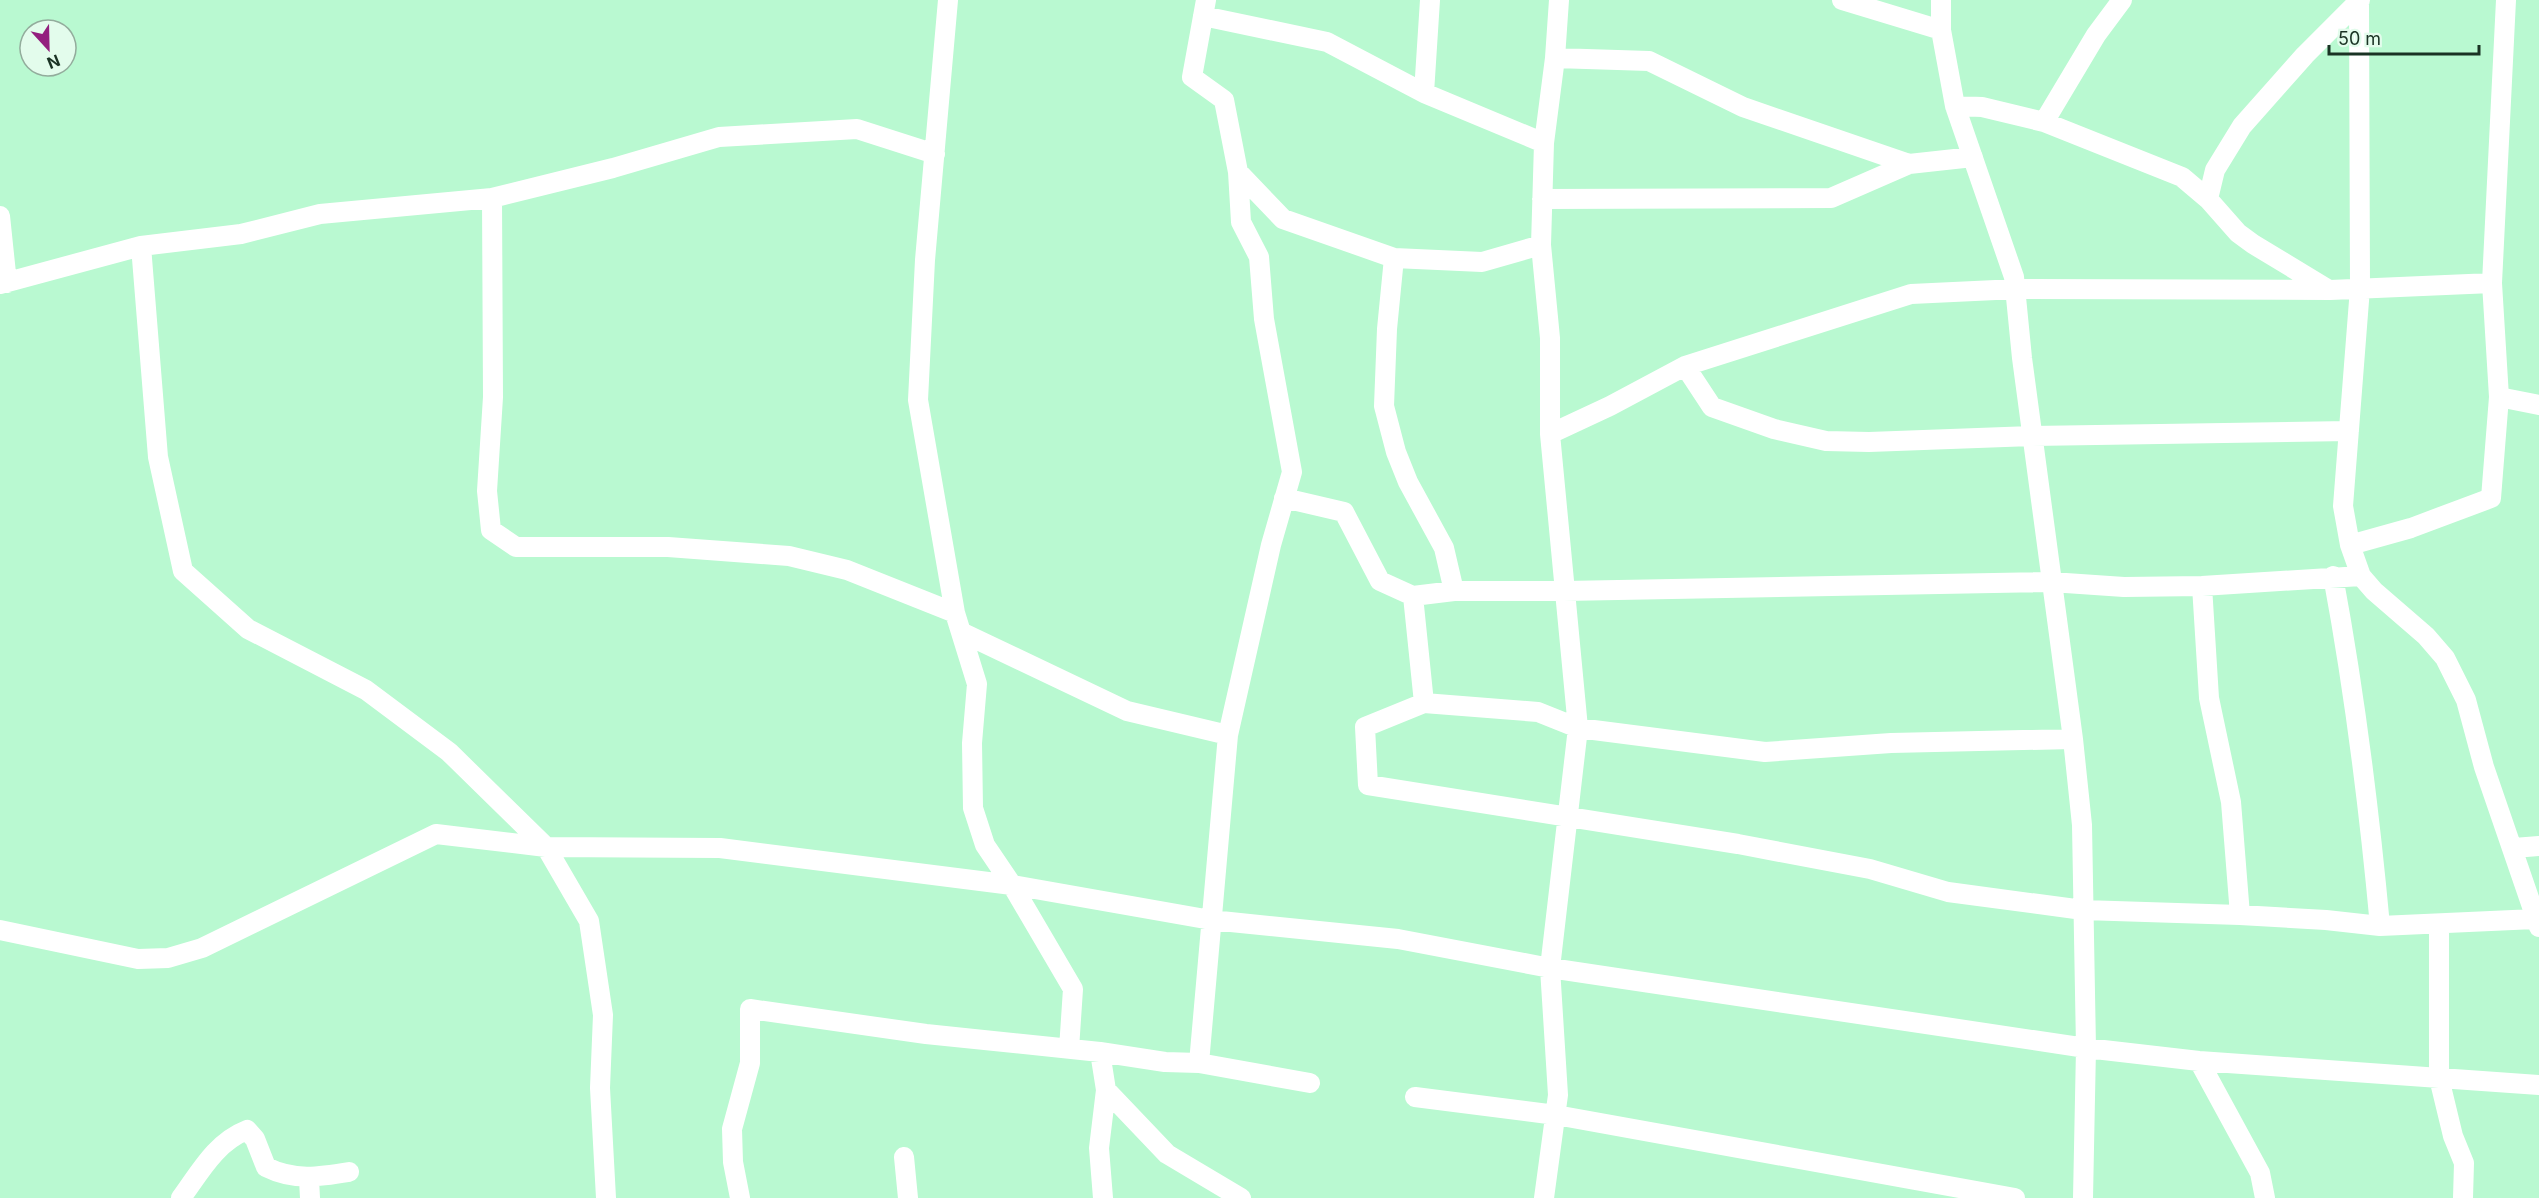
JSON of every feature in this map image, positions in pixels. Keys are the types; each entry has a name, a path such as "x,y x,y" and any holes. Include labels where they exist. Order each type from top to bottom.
{"street":[{"path":"948,0 925,260 918,400 958,623 977,684 972,743 973,808 985,845 1012,885 1074,989 1069,1049"},
{"path":"1424,93 1430,0"},
{"path":"1544,1198 1558,1095 1550,968 1566,815 1578,728 1550,434 1550,338 1541,245 1544,143 1555,58 1558,0"},
{"path":"1842,0 1941,30"},
{"path":"1941,0 1941,30 1955,106 2017,290 2032,436 2073,740 2082,825 2086,1048 2083,1198"},
{"path":"2044,122 2096,35 2122,0"},
{"path":"2208,199 2215,170 2242,126 2305,55 2359,0"},
{"path":"2073,740 1892,743 1765,752 1578,728 1538,712 1424,703 1365,727 1368,785 1566,815 1793,854 1870,869 1948,892 2083,910 2240,915 2380,926 2537,923 2514,848 2484,767 2466,700 2445,658 2427,636 2374,591 2361,576 2350,545 2343,506 2360,288 2359,0"},
{"path":"2350,545 2411,528 2491,498 2499,397 2492,283 2506,0"},
{"path":"1199,1063 1228,735 1271,545 1292,472 1264,319 1259,257 1241,222 1238,172 1224,100 1192,77 1204,8 1327,42 1424,93 1544,143"},
{"path":"1555,58 1649,61 1743,107 1909,164"},
{"path":"1955,106 1982,107 2044,122 2182,177 2208,199 2238,233 2331,291"},
{"path":"0,216 4,284 141,246 241,234 321,214 492,198 613,168 719,137 857,129 935,154"},
{"path":"1542,199 1832,198 1909,164 1973,157"},
{"path":"1238,172 1283,219 1394,258 1482,261 1541,245"},
{"path":"492,198 493,397 487,491 491,530 516,547 668,547 789,556 847,570 958,623 1127,711 1228,735"},
{"path":"141,246 158,457 183,571 248,629 366,690 449,752 546,847 589,921 603,1015 600,1088 606,1198"},
{"path":"1394,258 1387,328 1384,406 1396,452 1407,482 1444,548 1454,591"},
{"path":"1550,434 1610,406 1685,366 1911,294 2017,290 2331,291 2492,283"},
{"path":"1685,366 1712,406 1774,429 1826,441 2349,432"},
{"path":"2499,397 2539,405"},
{"path":"1284,498 1344,512 1380,581 1413,596 1454,591 2051,582 2124,587 2202,586 2361,576"},
{"path":"2333,576 2350,668 2368,793 2380,926"},
{"path":"2202,586 2209,698 2231,802 2240,915"},
{"path":"1413,596 1424,703"},
{"path":"0,930 138,958 168,958 202,948 436,834 546,847 720,848 1012,885 1211,920 1398,939 1550,968 2086,1048 2199,1060 2539,1085"},
{"path":"2514,848 2539,846"},
{"path":"2439,924 2439,1078 2453,1136 2464,1163 2463,1198"},
{"path":"740,1198 733,1162 732,1128 750,1064 750,1010 926,1034 1100,1052 1165,1062 1199,1063 1310,1083"},
{"path":"1100,1052 1106,1090 1099,1148 1103,1198"},
{"path":"2199,1060 2260,1173 2265,1198"},
{"path":"1106,1090 1167,1154 1241,1198"},
{"path":"1414,1097 1556,1115 2015,1198"},
{"path":"181,1198 218,1148 231,1136 247,1130 255,1139 266,1167 310,1188 349,1172"},
{"path":"904,1158 908,1198"}]}
